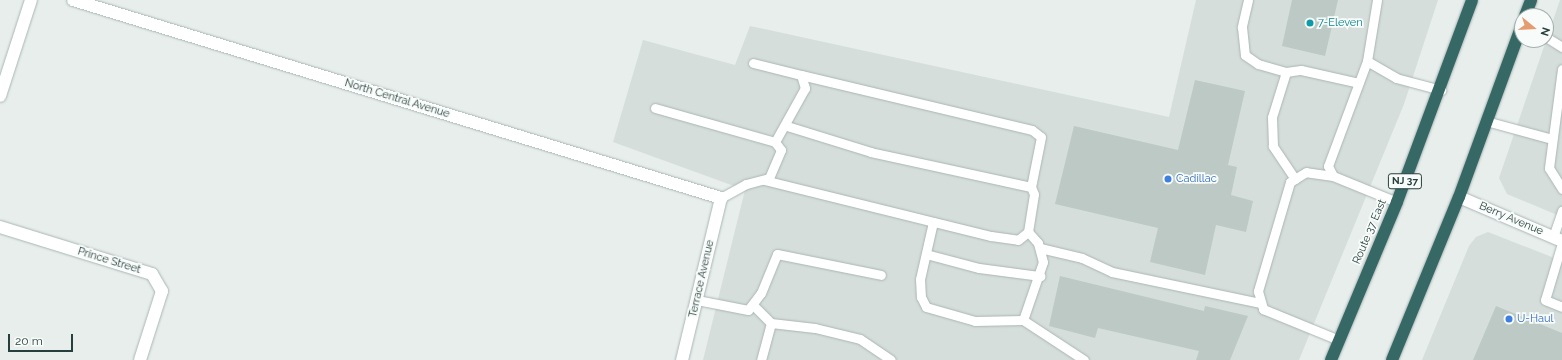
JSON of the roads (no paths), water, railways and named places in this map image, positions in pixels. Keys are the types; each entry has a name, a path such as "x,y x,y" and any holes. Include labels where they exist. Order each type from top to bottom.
{"highway":[{"name":"Route 37 East","path":"1331,360 1397,202 1440,90 1472,0"},
{"path":"1392,360 1459,197 1514,46"}],"street":[{"path":"0,96 31,0"},
{"name":"North Central Avenue","path":"73,0 721,198"},
{"name":"Berry Avenue","path":"1459,197 1559,240"},
{"name":"Terrace Avenue","path":"682,360 721,198"},
{"name":"Prince Street","path":"0,227 152,274 162,291 140,360"}],"lane":[{"path":"1248,0 1242,27 1245,54 1258,64 1286,72 1302,70 1359,83"},
{"path":"1333,176 1328,166 1367,61 1377,0"},
{"path":"1367,61 1396,78 1440,90"},
{"path":"753,63 1032,130 1041,137 1031,187 1034,194 1028,232 1018,240 933,222 764,180"},
{"path":"1562,69 1549,168 1562,189"},
{"path":"1286,72 1272,117 1273,146 1295,179"},
{"path":"776,142 787,126 805,88 801,75"},
{"path":"656,108 776,142 781,150 769,178 746,184 721,198"},
{"path":"1486,121 1552,139"},
{"path":"787,126 871,152 1031,187"},
{"path":"1339,340 1268,311 1261,303 1258,292 1290,182 1306,172 1333,176 1397,202"},
{"path":"1562,211 1559,240 1545,300 1562,307"},
{"path":"933,222 920,279 926,307 975,321 1023,320 1084,360"},
{"path":"1023,320 1040,276 1043,262 1040,248 1028,232"},
{"path":"1040,248 1082,258 1112,272 1261,303"},
{"path":"697,300 748,310 754,306 777,254 881,275"},
{"path":"926,254 1013,274 1040,276"},
{"path":"754,306 771,323 815,328 860,339 891,360"},
{"path":"761,360 771,323"}],"place":[{"name":"7-Eleven","path":"1310,23"},
{"name":"Cadillac","path":"1168,179"},
{"name":"U-Haul","path":"1509,319"}]}
